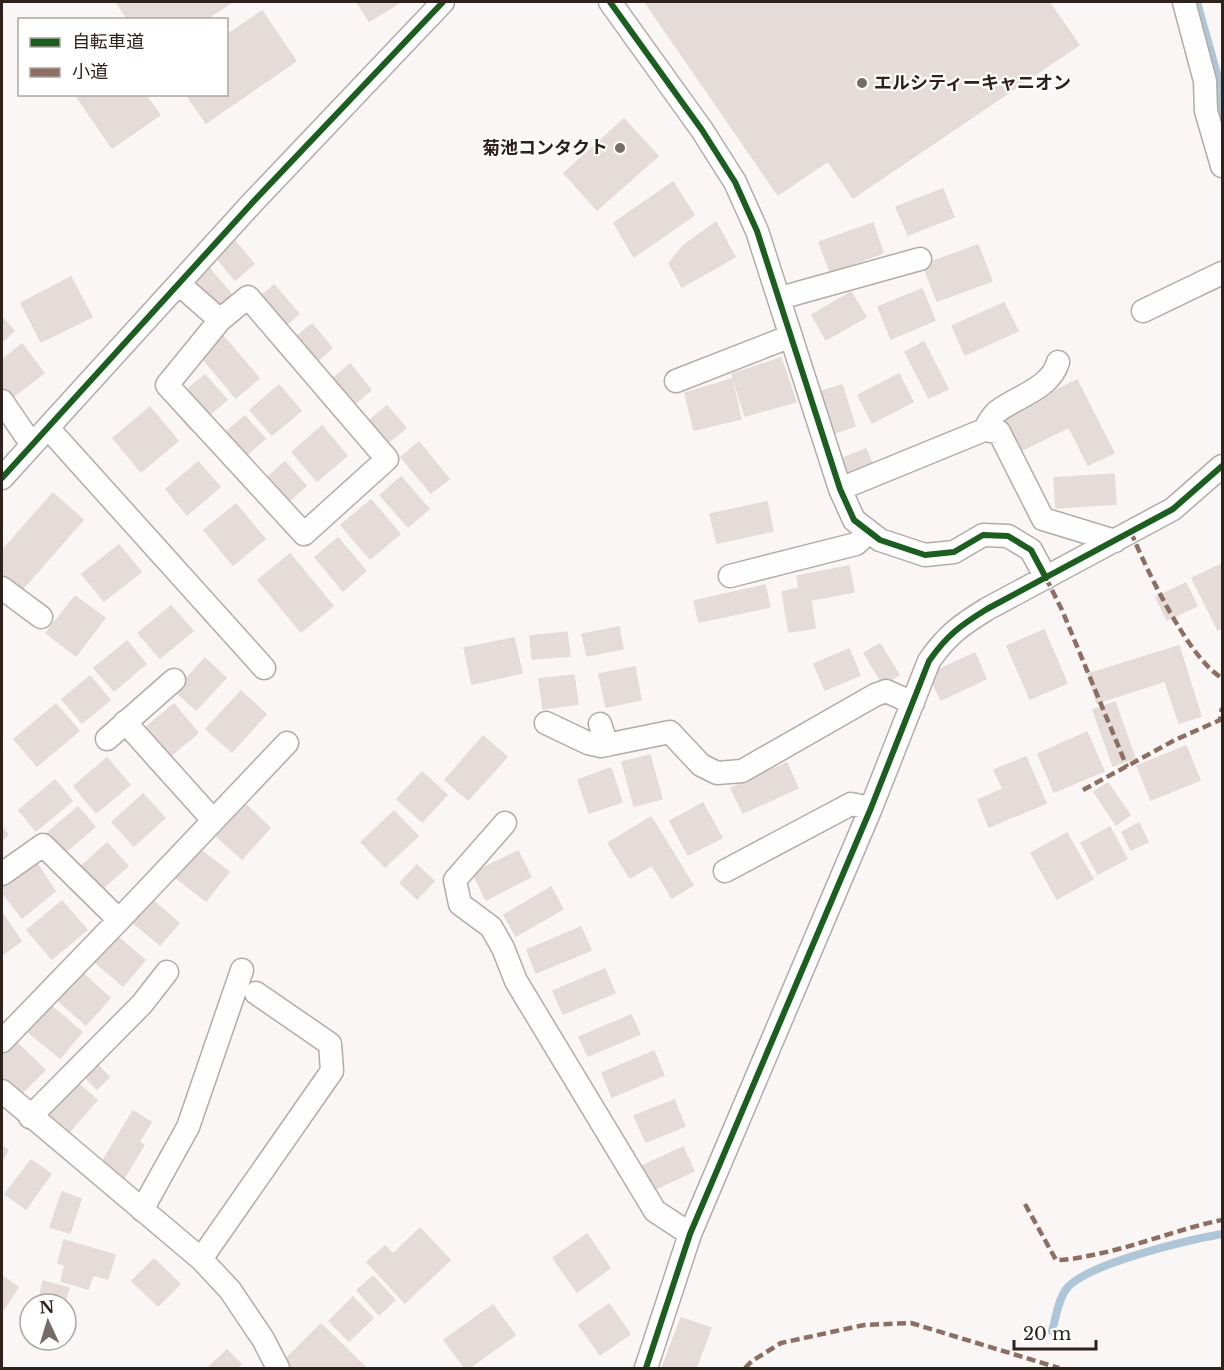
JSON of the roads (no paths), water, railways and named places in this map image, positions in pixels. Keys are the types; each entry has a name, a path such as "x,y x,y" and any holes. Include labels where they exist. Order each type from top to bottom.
{"street":[{"path":"2,478 253,202 443,2"},
{"path":"610,2 702,130 735,182 757,231 840,489 854,520 880,540 925,555 954,552 983,536 1008,536 1031,550 1046,578"},
{"path":"1184,2 1205,81 1206,111 1222,166"},
{"path":"780,298 920,259"},
{"path":"1143,311 1222,273"},
{"path":"179,284 220,320"},
{"path":"248,297 387,459 304,534 167,385 220,320 248,297"},
{"path":"676,381 791,336"},
{"path":"984,430 995,412 1040,386 1055,374 1058,362"},
{"path":"2,401 32,445"},
{"path":"48,428 264,668"},
{"path":"840,489 984,430 999,432 1043,519 1115,541"},
{"path":"646,1368 690,1234 871,808 928,661 958,626 1173,509 1222,466"},
{"path":"730,576 856,544 869,532"},
{"path":"2,588 40,617"},
{"path":"107,739 174,680"},
{"path":"546,723 588,743 601,746 604,735 670,732 701,765 717,773 742,771 875,695 886,691 913,703"},
{"path":"125,722 213,820"},
{"path":"2,1041 287,743"},
{"path":"725,871 851,804 871,808"},
{"path":"505,822 455,880 460,904 491,927 503,948 516,981 655,1211 690,1234"},
{"path":"2,874 43,845 119,920"},
{"path":"142,1210 188,1127 242,970"},
{"path":"30,1117 142,1004 167,972"},
{"path":"201,1259 332,1071 330,1044 256,993"},
{"path":"2,1091 30,1117 201,1259 230,1290 263,1339 278,1368"}],"waterway":[{"path":"1197,2 1219,81 1219,102 1222,113"},
{"path":"1052,1331 1064,1292 1079,1279 1096,1270 1140,1254 1222,1234"}],"place":[{"name":"エルシティーキャニオン","path":"862,83"},
{"name":"菊池コンタクト","path":"620,148"}]}
